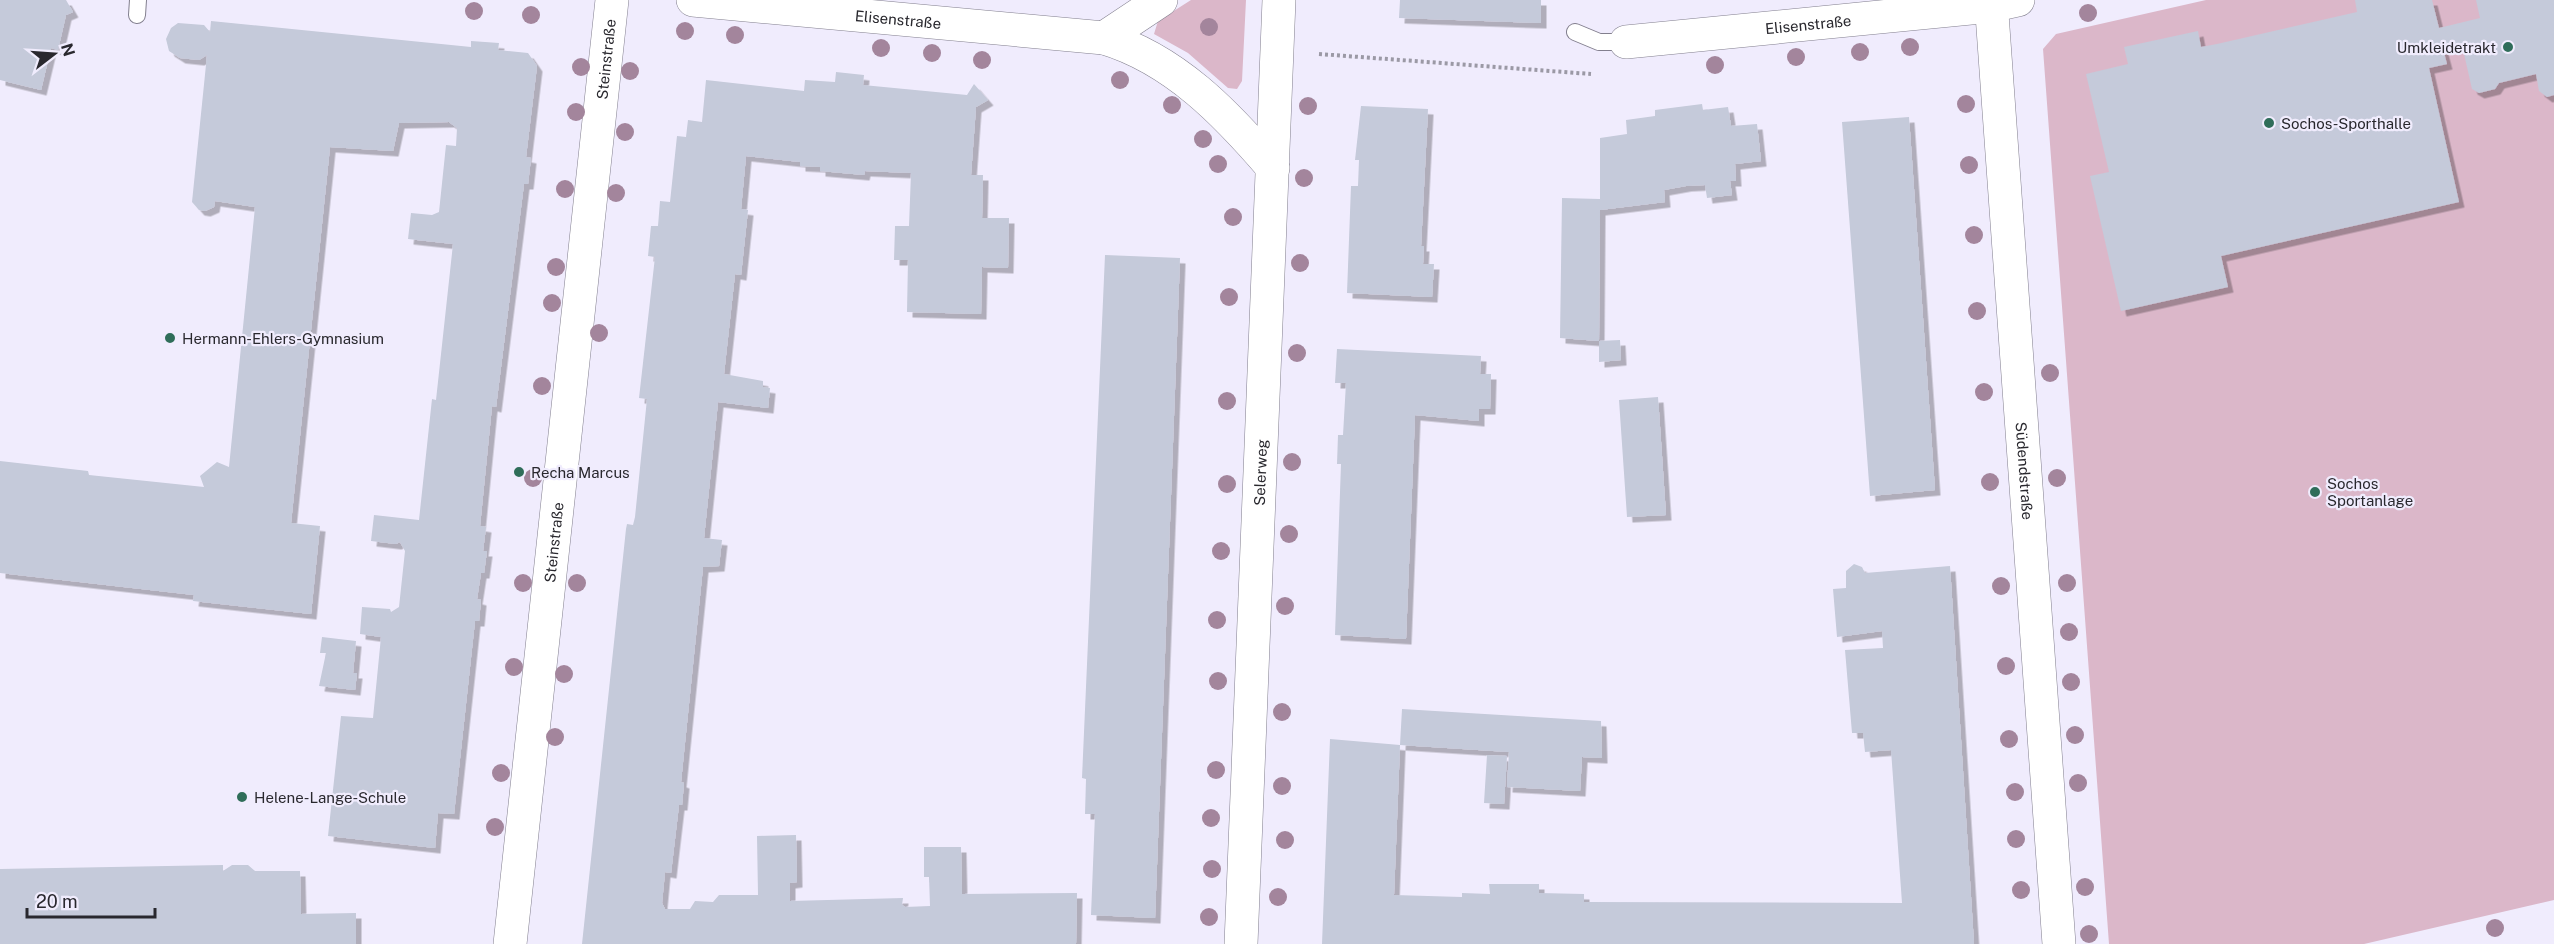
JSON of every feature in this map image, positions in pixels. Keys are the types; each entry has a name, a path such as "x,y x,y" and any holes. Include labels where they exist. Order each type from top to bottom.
{"street":[{"name":"Steinstraße","path":"510,944 612,0"},
{"name":"Elisenstraße","path":"693,0 1104,38 1131,46 1165,65 1236,125 1273,168"},
{"path":"1104,38 1161,0"},
{"name":"Selerweg","path":"1241,944 1279,0"},
{"name":"Elisenstraße","path":"1626,42 2000,2"},
{"name":"Südendstraße","path":"2000,2 2058,944"}],"lane":[{"path":"1575,32 1599,42 1626,42"}],"path":[{"path":"1319,54 1600,75"}],"shaded area":[{"path":"1191,0 1246,0 1242,81 1237,89 1228,88 1188,53 1154,34 1158,21"},
{"name":"Sochos Sportanlage","path":"2206,0 2554,0 2554,900 2364,944 2109,944 2043,49 2056,34"}],"building":[{"path":"0,0 66,0 73,12 66,15 58,50 51,48 41,90 0,80"},
{"path":"1400,0 1541,0 1541,23 1399,18"},
{"name":"Sochos-Sporthalle","path":"2355,0 2432,0 2439,28 2480,18 2476,0 2554,0 2554,95 2547,97 2539,91 2536,74 2499,83 2495,89 2479,93 2472,89 2462,45 2443,49 2447,64 2429,68 2459,202 2221,256 2228,287 2121,311 2090,176 2109,172 2086,74 2128,64 2124,47 2198,31 2201,47 2217,44 2357,12"},
{"path":"211,21 471,47 471,41 499,43 498,50 528,53 537,66 526,157 531,158 528,184 524,184 496,407 492,406 480,526 486,527 483,551 487,551 477,599 481,600 479,621 475,621 454,814 438,813 435,848 328,836 341,716 373,718 381,637 360,634 362,607 390,609 391,612 399,607 405,551 400,542 396,544 371,541 374,515 419,520 432,399 436,400 453,244 408,239 411,213 432,215 439,212 446,145 456,146 457,128 449,122 399,123 393,151 330,147 291,523 320,526 311,614 193,601 194,595 0,573 0,461 88,471 89,475 204,487 200,476 217,462 229,467 255,207 215,201 214,207 205,211 199,210 192,202 207,55 199,60 180,58 169,51 166,39 171,28 178,23 204,25 210,32"},
{"path":"836,72 864,75 863,85 967,95 974,84 988,100 976,107 971,175 983,175 982,218 1009,218 1008,268 982,267 981,314 907,312 908,260 894,260 895,226 909,226 911,173 865,171 864,175 820,171 820,167 800,166 800,162 746,156 741,209 748,210 741,275 735,274 724,374 763,381 763,387 770,388 768,408 718,402 704,538 722,540 719,566 703,567 681,782 684,783 682,805 679,805 671,873 665,872 662,903 665,909 690,909 695,901 713,902 719,895 758,895 757,836 796,835 797,882 790,883 790,901 903,898 902,905 905,907 930,906 929,877 924,877 924,847 961,847 962,894 1077,893 1076,944 582,944 626,529 627,524 633,525 635,517 647,399 639,398 655,257 648,256 651,226 658,226 660,201 670,202 677,136 686,137 688,120 702,122 706,80 804,91 805,80 835,82"},
{"path":"1702,104 1703,110 1728,107 1731,126 1757,124 1761,161 1735,164 1736,181 1730,181 1732,195 1707,198 1705,185 1686,186 1664,190 1665,202 1600,210 1599,341 1560,338 1562,198 1600,199 1600,138 1627,134 1626,120 1655,116 1655,110"},
{"path":"1361,106 1428,109 1421,246 1424,246 1423,264 1434,264 1432,297 1347,293 1351,186 1358,186 1359,160 1355,160"},
{"path":"1909,117 1935,490 1870,496 1842,122"},
{"path":"1105,255 1180,258 1155,918 1091,915 1095,814 1085,814 1086,779 1082,778"},
{"path":"1620,340 1621,360 1599,362 1599,341"},
{"path":"1337,349 1481,356 1480,374 1491,374 1490,409 1479,409 1479,421 1415,415 1406,639 1335,635 1341,464 1337,464 1338,435 1343,435 1346,383 1335,383"},
{"path":"1658,397 1666,515 1627,517 1619,400"},
{"path":"1854,564 1862,567 1865,573 1950,566 1974,944 1322,944 1330,739 1400,745 1394,895 1462,897 1462,893 1490,894 1489,884 1539,884 1539,893 1584,894 1584,902 1902,903 1891,750 1865,752 1863,733 1852,733 1845,650 1883,648 1882,631 1837,637 1833,589 1846,588 1846,571"},
{"path":"322,637 356,641 353,673 357,673 355,690 319,686 326,653 320,653"},
{"path":"1402,709 1601,721 1602,758 1582,757 1580,791 1507,787 1509,752 1400,745"},
{"path":"1487,755 1507,756 1504,804 1484,803"},
{"path":"223,865 223,871 232,865 248,865 255,871 300,871 301,914 356,913 356,944 0,944 0,869"}],"place":[{"name":"Umkleidetrakt","path":"2508,47"},
{"name":"Sochos-Sporthalle","path":"2269,123"},
{"name":"Hermann-Ehlers-Gymnasium","path":"170,338"},
{"name":"Recha Marcus","path":"519,472"},
{"name":"Sochos Sportanlage","path":"2315,492"},
{"name":"Helene-Lange-Schule","path":"242,797"}]}
